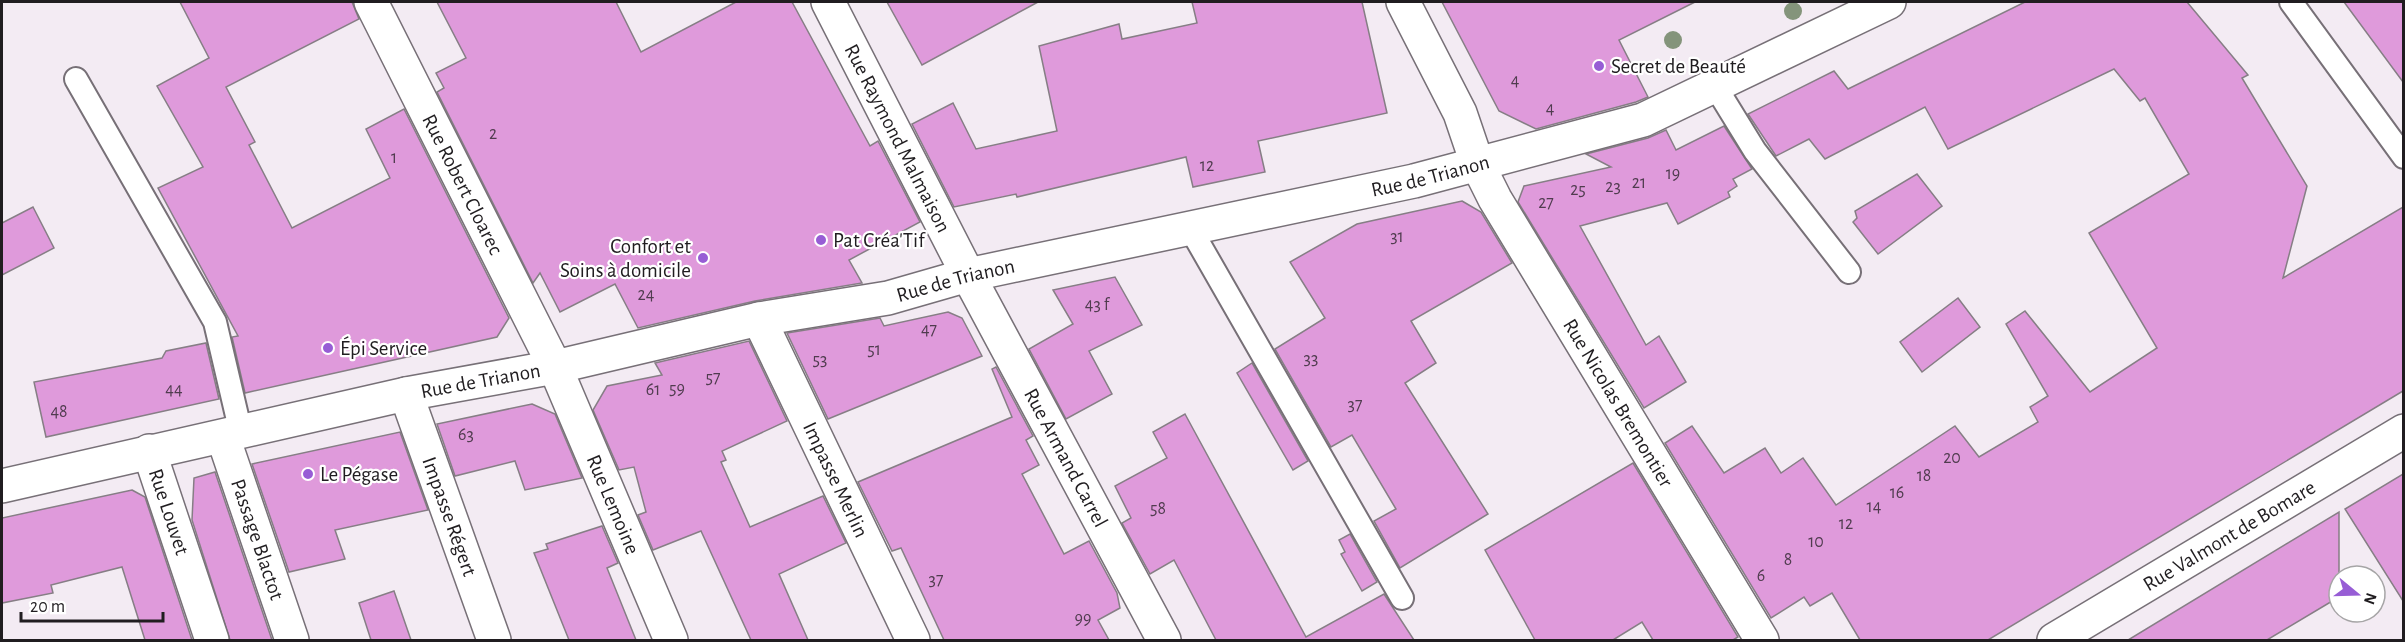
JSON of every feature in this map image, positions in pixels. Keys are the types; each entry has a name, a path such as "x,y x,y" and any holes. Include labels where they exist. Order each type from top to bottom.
{"street":[{"name":"Rue Robert Cloarec","path":"370,2 555,368"},
{"name":"Rue Raymond Malmaison","path":"828,2 968,275"},
{"name":"Rue Nicolas Bremontier","path":"1403,2 1460,113 1477,163 1495,199 1762,640"},
{"name":"Rue de Trianon","path":"2,486 406,394 555,368 759,319 888,298 968,275 1414,181 1643,120 1889,2"},
{"name":"Rue Armand Carrel","path":"968,275 1164,640"},
{"name":"Impasse Merlin","path":"759,319 913,640"},
{"name":"Rue Lemoine","path":"555,368 671,640"},
{"name":"Impasse Régert","path":"406,394 494,640"},
{"name":"Rue Valmont de Bomare","path":"2054,640 2403,431"},
{"name":"Passage Blactot","path":"232,435 292,640"},
{"name":"Rue Louvet","path":"149,451 212,640"}],"lane":[{"path":"2291,2 2403,157"},
{"path":"76,79 215,322 232,435"},
{"path":"1715,86 1755,151 1849,272"},
{"path":"1190,228 1402,598"}],"building":[{"path":"180,2 352,2 359,19 226,87 255,142 249,145 292,228 390,178 366,129 404,109 509,318 497,337 245,393 232,337 238,336 158,188 203,167 157,86 209,58"},
{"path":"437,2 616,2 641,52 736,2 792,2 870,146 878,141 920,222 849,260 862,283 755,301 638,328 615,284 560,312 540,273 533,283 437,92 444,88 436,73 466,58"},
{"path":"887,2 1038,2 922,65"},
{"path":"1192,2 1362,2 1387,113 1258,141 1265,172 1193,187 1186,157 1017,197 1016,194 954,207 912,124 953,103 976,149 1057,131 1039,46 1119,24 1122,39 1197,23"},
{"path":"1442,2 1695,2 1619,40 1648,97 1536,129 1499,111"},
{"path":"2025,2 2187,2 2248,75 2242,78 2307,186 2283,278 2403,207 2403,391 1988,640 1860,640 1832,593 1810,606 1804,597 1771,618 1665,443 1692,426 1724,473 1765,448 1781,473 1803,458 1836,505 1955,426 1979,457 2038,422 2030,407 2048,396 2006,324 2025,311 2090,392 2157,348 2089,233 2189,174 2145,98 2140,101 2114,69 1948,149 1925,107 1825,159 1809,139 1776,156 1748,114 1834,71 1848,89"},
{"path":"2344,2 2403,2 2403,82"},
{"path":"1724,126 1752,169 1733,179 1737,186 1728,192 1730,197 1678,224 1667,203 1580,226 1646,345 1659,336 1686,382 1644,408 1518,202 1524,186 1611,167 1586,154 1648,138 1666,130 1676,150"},
{"path":"1917,174 1942,206 1878,254 1853,222 1857,218 1855,211"},
{"path":"1462,201 1481,212 1512,263 1411,321 1436,363 1405,383 1488,514 1400,568 1374,521 1396,509 1352,435 1331,447 1275,349 1325,318 1290,262 1357,224"},
{"path":"33,207 54,248 2,275 2,223"},
{"path":"1115,277 1142,325 1089,351 1112,394 1066,419 1029,349 1073,324 1053,290"},
{"path":"1958,298 1980,327 1922,372 1900,342"},
{"path":"948,312 962,318 982,356 828,419 787,333 880,318 884,326"},
{"path":"749,341 787,421 722,451 726,460 721,462 750,527 823,496 846,543 779,574 808,640 751,640 701,531 653,550 638,515 646,512 634,467 619,470 593,410 607,386 662,375 655,363"},
{"path":"206,343 219,399 46,437 34,382 162,358 166,351"},
{"path":"1252,363 1308,461 1293,470 1237,373"},
{"path":"996,367 1033,436 1026,440 1039,465 1022,474 1064,554 1089,541 1117,593 1120,608 1098,620 1109,640 944,640 901,548 892,551 858,482 1012,417 992,369"},
{"path":"532,404 555,414 582,478 525,490 515,461 455,476 437,424"},
{"path":"1185,414 1306,637 1384,594 1414,640 1216,640 1174,560 1150,574 1122,523 1131,518 1115,486 1167,458 1153,432"},
{"path":"400,432 428,510 335,530 345,559 289,572 252,464"},
{"path":"1633,463 1738,637 1733,640 1653,640 1642,622 1613,640 1535,640 1485,550"},
{"path":"215,472 272,640 230,640 192,520 194,478"},
{"path":"2403,474 2403,601 2387,576 2387,564 2380,564 2345,509"},
{"path":"132,490 145,497 192,640 145,640 122,567 51,585 53,593 2,603 2,518"},
{"path":"2339,512 2339,564 2327,564 2327,604 2267,640 2128,640"},
{"path":"602,526 618,563 607,568 636,640 569,640 534,553 548,549 546,544"},
{"path":"1350,534 1377,582 1362,591 1341,554 1345,552 1339,540"},
{"path":"394,591 411,640 371,640 359,603"}],"place":[{"name":"Secret de Beauté","path":"1599,66"},
{"name":"Pat Créa'Tif","path":"821,240"},
{"name":"Confort et Soins à domicile","path":"703,258"},
{"name":"Épi Service","path":"328,348"},
{"name":"Le Pégase","path":"308,474"}]}
